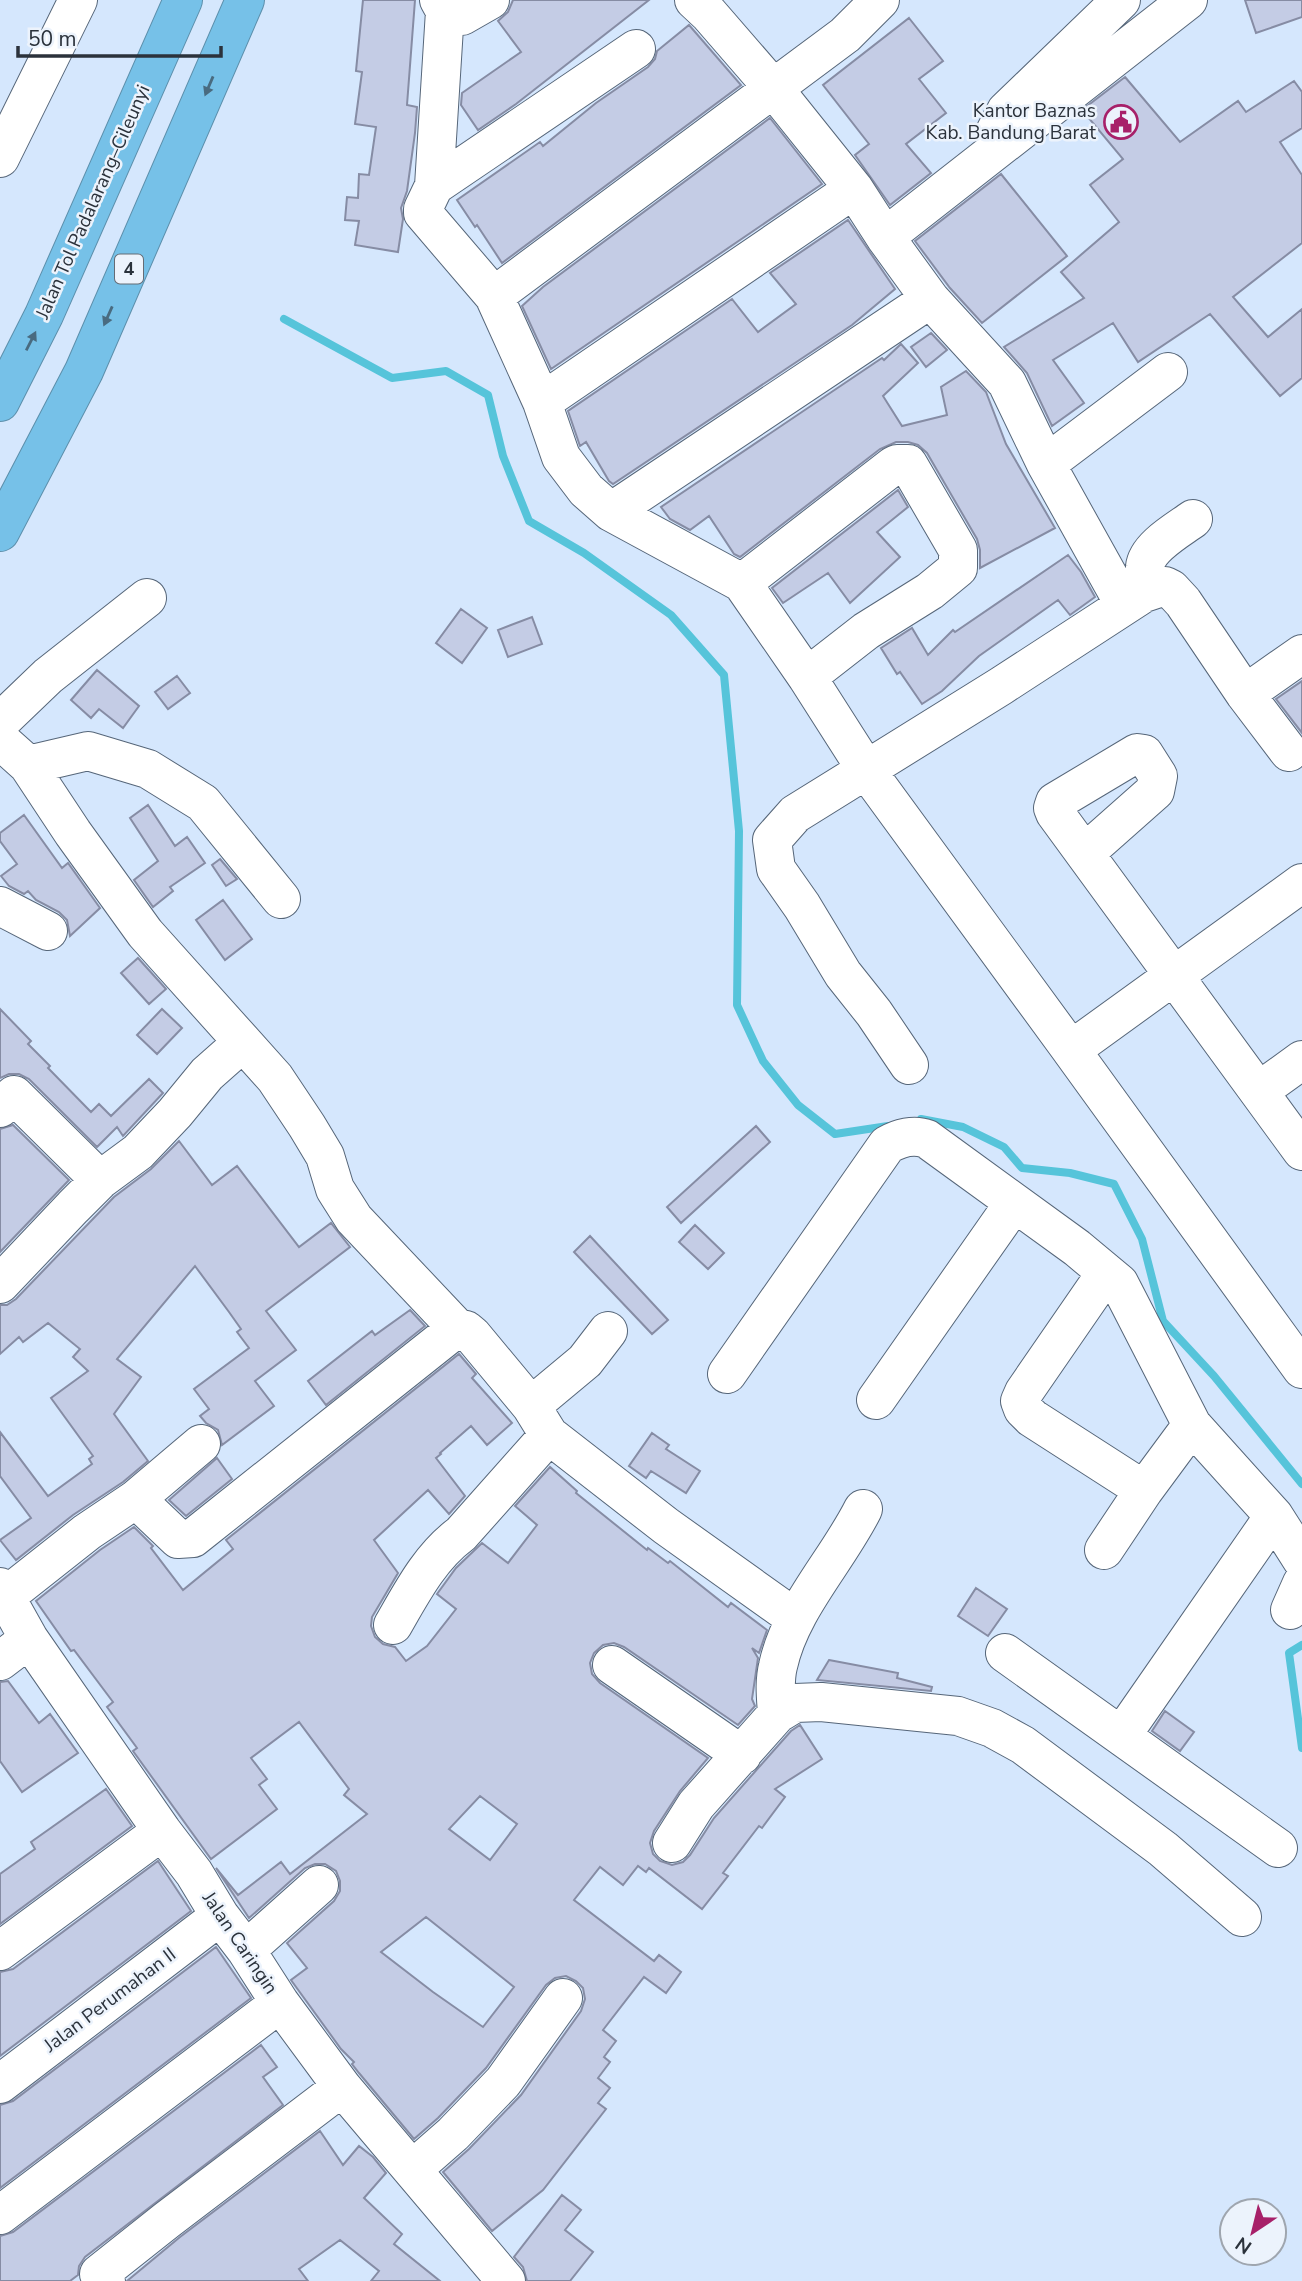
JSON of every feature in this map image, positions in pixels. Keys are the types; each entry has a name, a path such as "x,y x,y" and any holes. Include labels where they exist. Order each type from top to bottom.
{"highway":[{"name":"Jalan Tol Padalarang–Cileunyi","path":"0,402 44,315 183,0"},
{"name":"4","path":"0,532 84,371 245,0"}],"street":[{"path":"0,158 78,0"},
{"path":"490,0 462,16 442,6 434,186 423,209 425,217 494,296 542,402 561,457 586,490 611,512 742,583 867,771 1302,1369"},
{"path":"694,0 774,89 854,189 930,299 1007,383 1046,464 1137,597"},
{"path":"494,296 845,35 880,0"},
{"path":"990,153 991,139 1006,111 1121,0"},
{"path":"885,237 1188,0"},
{"path":"434,186 636,48"},
{"path":"542,402 854,189"},
{"path":"611,512 930,299"},
{"path":"1046,464 1168,372"},
{"path":"742,583 893,466 908,464 958,550 958,568 930,591 866,631 807,677"},
{"path":"1137,597 1145,574 1145,564 1154,550 1193,519"},
{"path":"909,1065 874,1013 843,974 776,869 772,840 795,814 1001,686 1137,597 1165,586 1177,594 1245,694 1289,752"},
{"path":"0,722 48,676 147,597"},
{"path":"1245,694 1302,654"},
{"path":"14,752 88,751 148,769 203,803 281,899"},
{"path":"14,752 145,933 275,1078 325,1156 335,1189 354,1219 457,1328 466,1329 472,1335 540,1420 666,1526 795,1618"},
{"path":"1084,853 1302,1152"},
{"path":"1071,1050 1302,883"},
{"path":"0,906 48,931"},
{"path":"0,1284 100,1180 138,1152 176,1113 206,1074 242,1043"},
{"path":"1259,1091 1302,1060"},
{"path":"5,1094 100,1180"},
{"path":"727,1374 887,1145 907,1138 922,1137 1077,1248 1119,1283 1192,1425 1274,1516 1302,1560"},
{"path":"876,1400 1014,1203"},
{"path":"1106,1273 1041,1365 1020,1401 1023,1409 1032,1418 1144,1490"},
{"path":"136,1499 178,1539 193,1538 457,1328"},
{"path":"393,1625 426,1570 444,1547 461,1534 540,1420 608,1331"},
{"path":"1104,1550 1192,1425"},
{"path":"3,1592 136,1499 201,1444"},
{"path":"777,1714 775,1693 778,1665 795,1618 838,1555 863,1509"},
{"path":"1122,1735 1274,1516"},
{"name":"Jalan Caringin","path":"3,1592 15,1650 194,1872 220,1916 342,2087 506,2281"},
{"path":"1005,1653 1278,1848"},
{"path":"612,1665 742,1755"},
{"path":"672,1843 696,1805 777,1714 795,1703 821,1702 958,1716 992,1728 1023,1745 1163,1849 1242,1917"},
{"path":"0,1951 162,1831"},
{"path":"246,1950 319,1885"},
{"name":"Jalan Perumahan II","path":"0,2084 220,1916"},
{"path":"413,2169 453,2134 503,2082 563,1997"},
{"path":"0,2215 280,2003"},
{"path":"98,2279 167,2220 342,2087"}],"building":[{"path":"363,0 415,0 407,105 417,107 407,191 401,208 403,219 398,252 355,245 359,221 345,220 347,197 358,198 359,174 369,175 376,127 355,124 362,72 356,71"},
{"path":"513,0 649,0 516,104 478,130 461,105 462,93 521,52 498,21 508,12"},
{"path":"1245,0 1302,0 1302,17 1256,33"},
{"path":"909,18 943,61 919,79 946,113 906,144 931,173 890,205 855,155 869,144 823,85"},
{"path":"689,25 741,85 502,263 457,200 540,142 543,146 596,103 648,67 655,59 657,51"},
{"path":"1125,77 1180,142 1238,101 1246,112 1294,81 1302,92 1302,128 1280,142 1302,175 1302,243 1233,297 1268,337 1302,309 1302,378 1280,396 1210,314 1138,362 1113,323 1053,360 1084,403 1052,426 1027,373 1004,347 1084,298 1061,272 1119,222 1090,185 1123,159 1082,110"},
{"path":"770,118 822,184 551,369 522,306 543,287"},
{"path":"1001,174 1067,256 982,323 950,288 915,241"},
{"path":"848,220 895,289 852,325 613,484 609,481 586,442 580,446 568,411 732,299 758,332 796,304 770,273"},
{"path":"931,333 947,350 926,367 911,347"},
{"path":"901,344 918,363 883,396 902,426 947,415 941,387 966,371 986,392 1006,444 1055,528 980,568 977,539 927,453 918,445 908,442 896,442 880,449 740,557 734,554 709,516 690,530 670,519 661,507 882,358 884,360"},
{"path":"898,490 908,507 877,532 900,557 850,603 828,573 783,603 772,588"},
{"path":"1068,555 1095,597 1070,615 1058,600 979,656 942,691 922,704 900,672 897,674 881,648 912,628 928,655 953,630 955,632"},
{"path":"461,609 487,628 462,663 436,643"},
{"path":"532,617 542,644 508,657 498,630"},
{"path":"97,670 139,706 123,728 99,709 91,718 71,700"},
{"path":"177,676 190,693 168,709 155,692"},
{"path":"1302,681 1302,733 1276,699"},
{"path":"148,805 175,846 187,837 205,863 170,887 173,891 153,907 134,880 158,861 130,818"},
{"path":"24,815 62,868 68,863 100,908 70,936 67,920 59,912 36,900 28,891 24,894 9,886 1,876 17,864 0,841 0,833"},
{"path":"220,859 237,879 226,886 212,865"},
{"path":"223,900 252,939 225,960 196,920"},
{"path":"138,958 166,989 149,1004 121,973"},
{"path":"0,1009 31,1041 28,1044 50,1066 48,1068 91,1112 99,1104 111,1116 149,1079 163,1093 123,1136 117,1127 97,1147 29,1079 19,1074 0,1078"},
{"path":"162,1009 182,1028 157,1054 137,1035"},
{"path":"13,1125 69,1180 0,1252 0,1129"},
{"path":"756,1126 770,1142 681,1223 667,1207"},
{"path":"179,1141 212,1185 237,1166 299,1247 331,1223 350,1247 266,1311 296,1350 255,1381 274,1406 222,1445 218,1430 200,1416 209,1409 194,1389 249,1348 237,1332 241,1329 195,1266 117,1359 141,1377 114,1414 148,1461 16,1560 0,1540 31,1518 0,1476 0,1432 48,1496 92,1464 89,1459 93,1456 51,1398 88,1371 73,1357 80,1349 48,1323 23,1342 19,1337 0,1354 0,1305 7,1305 16,1299 114,1197 151,1169"},
{"path":"695,1225 724,1253 708,1269 679,1242"},
{"path":"590,1236 668,1320 652,1334 574,1252"},
{"path":"410,1310 425,1326 326,1405 308,1381 372,1331 375,1335"},
{"path":"459,1354 476,1374 472,1378 512,1423 487,1445 471,1426 436,1458 465,1496 449,1514 428,1490 374,1540 398,1573 372,1617 371,1626 375,1637 383,1644 395,1647 406,1661 427,1646 456,1609 437,1594 456,1568 482,1543 508,1563 537,1525 515,1506 550,1467 577,1491 576,1493 647,1550 648,1548 668,1563 670,1561 728,1607 731,1603 767,1630 759,1653 752,1648 758,1658 752,1699 755,1706 738,1725 624,1647 614,1643 603,1645 594,1653 590,1663 592,1674 600,1683 708,1758 680,1791 654,1831 650,1843 653,1854 660,1861 672,1865 683,1862 714,1818 791,1731 800,1725 822,1759 775,1789 785,1797 723,1873 728,1876 702,1909 649,1868 646,1872 638,1866 623,1885 600,1867 574,1900 654,1961 659,1955 681,1972 666,1993 644,1977 603,2030 616,2041 604,2057 610,2062 598,2078 610,2088 598,2103 606,2109 543,2190 492,2231 443,2172 521,2095 581,2011 585,1999 583,1988 566,1976 555,1978 546,1985 486,2068 414,2139 352,2064 354,2062 341,2049 291,1980 307,1968 287,1943 334,1901 340,1891 336,1871 325,1864 305,1868 249,1918 216,1868 238,1895 281,1862 290,1874 367,1814 344,1795 349,1789 299,1722 251,1758 267,1779 259,1785 277,1809 211,1859 133,1751 137,1748 107,1707 113,1702 74,1650 71,1651 36,1601 100,1550 134,1527 153,1546 151,1548 183,1590 233,1549 226,1540","holes":["480,1796 517,1824 490,1860 449,1829","426,1917 514,1987 483,2027 381,1952"]},
{"path":"652,1433 669,1445 666,1449 700,1471 686,1493 651,1471 646,1478 629,1466"},
{"path":"217,1458 232,1479 186,1516 169,1500"},
{"path":"976,1588 1007,1609 988,1636 958,1616"},
{"path":"829,1660 898,1673 897,1678 932,1687 931,1691 817,1680"},
{"path":"8,1681 39,1723 50,1714 78,1753 22,1792 0,1761 0,1682"},
{"path":"1165,1711 1194,1732 1180,1751 1152,1731"},
{"path":"106,1789 132,1826 0,1924 0,1874 35,1849 31,1842"},
{"path":"158,1861 191,1911 0,2056 0,1972 13,1969"},
{"path":"216,1947 251,1998 0,2188 0,2105 13,2101"},
{"path":"261,2045 277,2067 263,2077 283,2105 85,2257 79,2266 78,2275 70,2281 0,2281 0,2236 13,2232"},
{"path":"320,2131 343,2165 359,2146 373,2157 386,2173 364,2198 402,2234 394,2244 440,2281 371,2281 379,2271 340,2240 299,2269 308,2281 127,2281 180,2237"},
{"path":"562,2195 581,2210 565,2230 593,2252 570,2281 527,2281 523,2267 514,2257"}],"waterway":[{"path":"284,319 392,378 446,371 488,395 503,456 529,521 584,553 671,615 724,675 739,831 737,1005 763,1061 798,1105 835,1134 888,1126"},
{"path":"921,1119 963,1127 1004,1147 1022,1168 1070,1173 1114,1184 1142,1239 1163,1321 1214,1376 1302,1484"},
{"path":"1302,1645 1289,1653 1302,1748"}],"place":[{"name":"Kantor Baznas Kab. Bandung Barat","path":"1121,122"}]}
